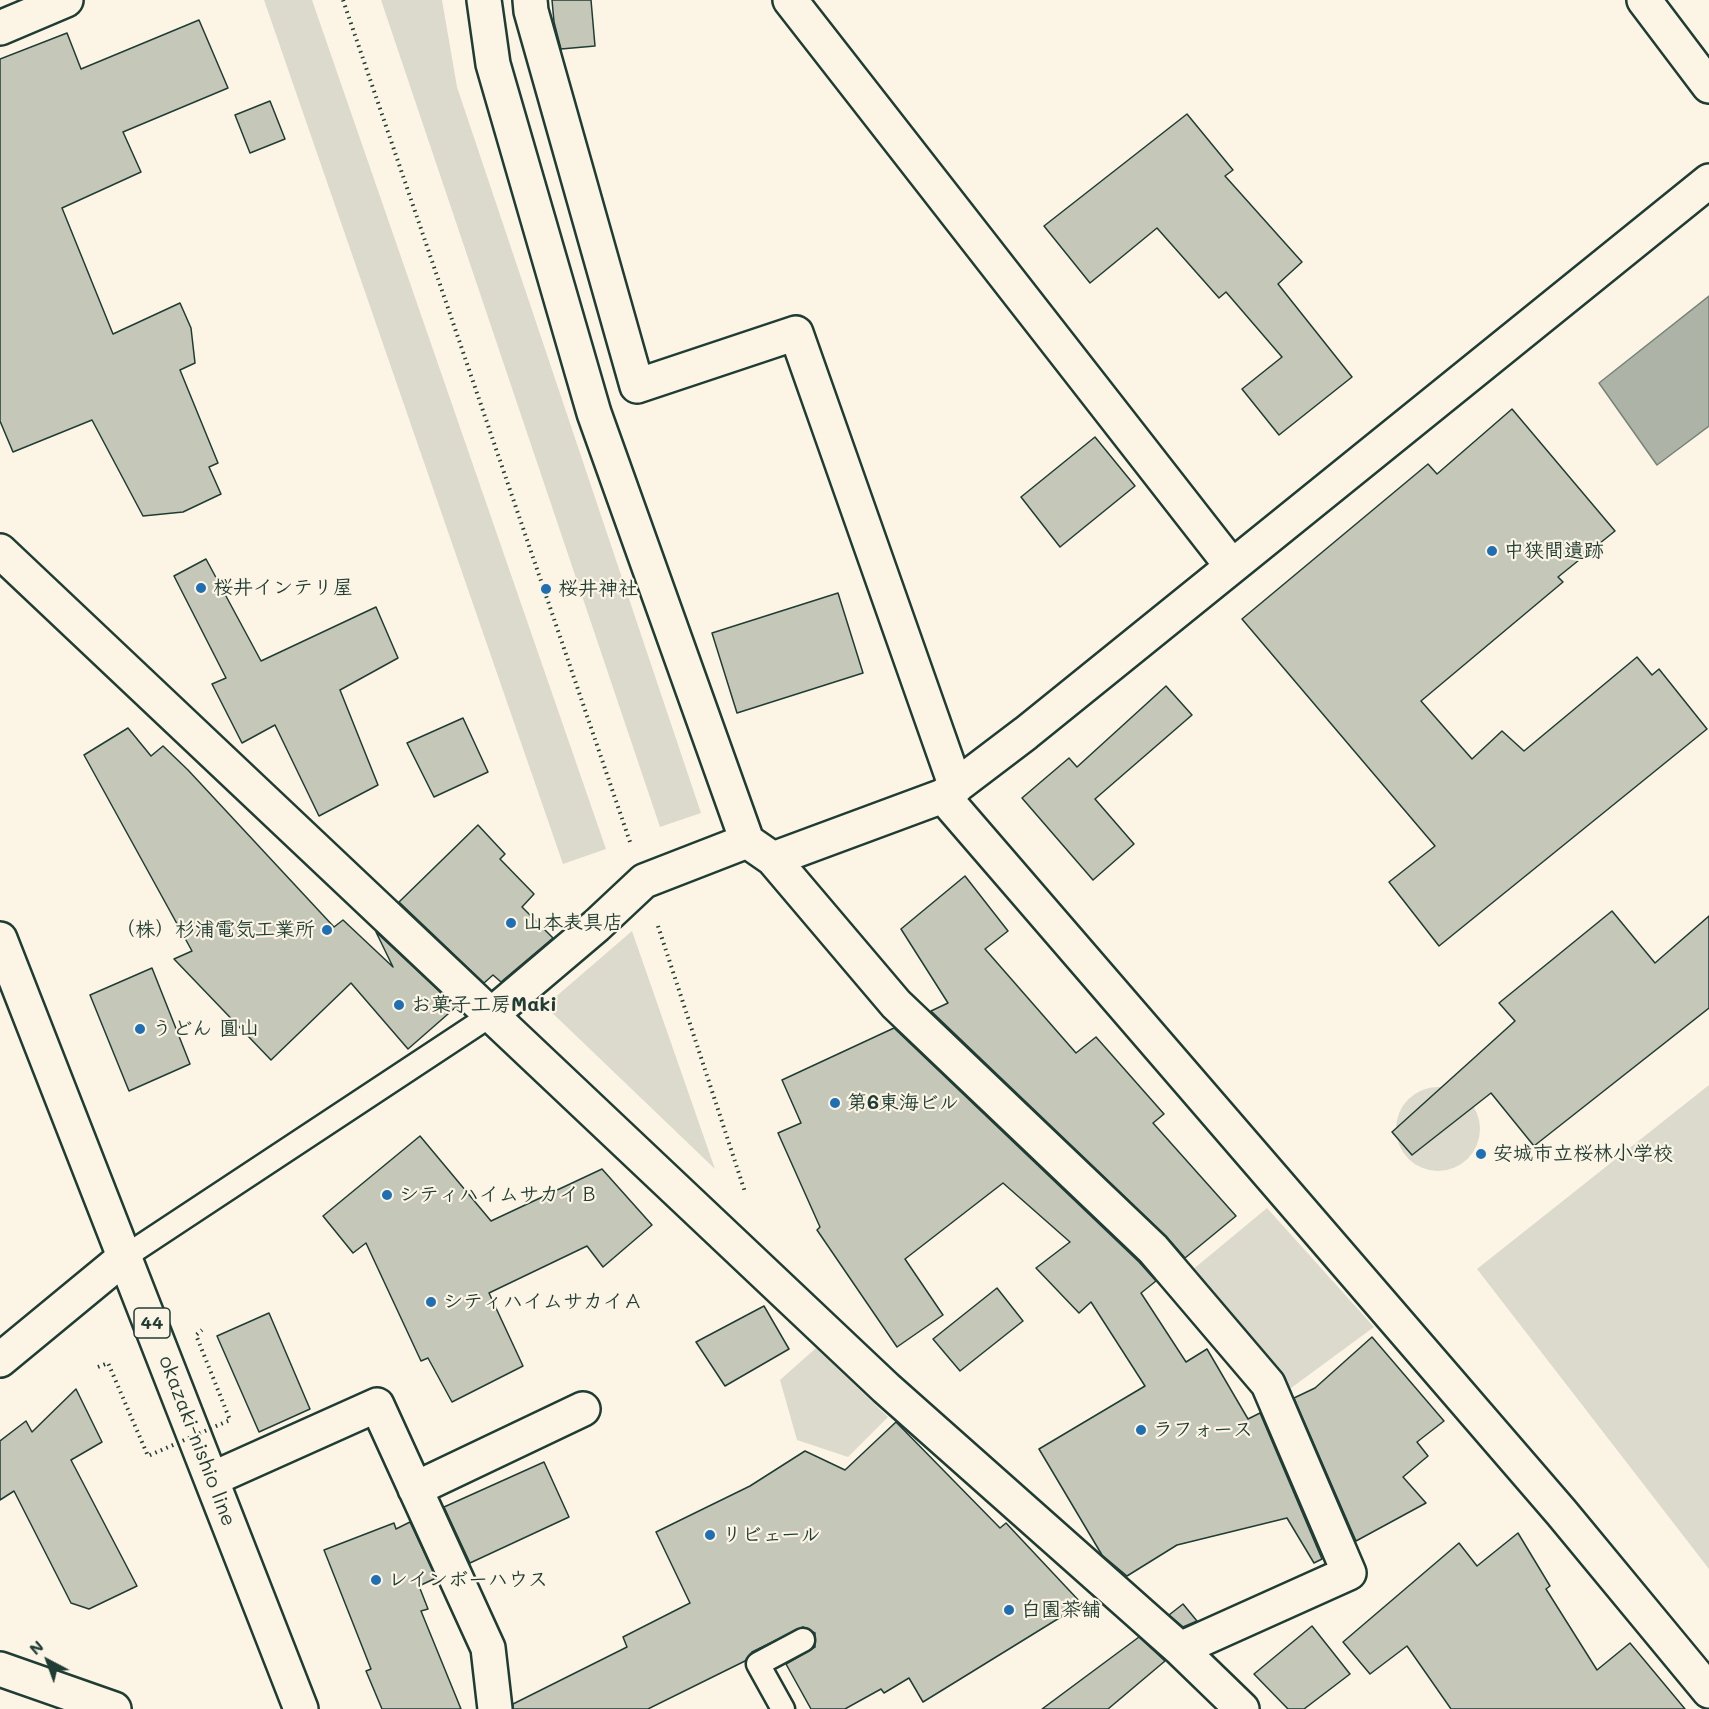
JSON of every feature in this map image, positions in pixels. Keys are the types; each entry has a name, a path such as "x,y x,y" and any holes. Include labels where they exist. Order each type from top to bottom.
{"street":[{"path":"0,28 66,0"},
{"path":"484,0 493,64 594,413 760,850 896,1004 1153,1249 1268,1384 1349,1574 1180,1649"},
{"path":"530,0 531,11 637,386 796,333 950,792 1561,1512 1709,1691"},
{"path":"790,0 1231,565"},
{"path":"1644,0 1709,86"},
{"path":"491,1015 596,926 644,881 760,850 950,792 1709,181"},
{"path":"0,551 886,1388 1180,1649 1242,1709"},
{"name":"okazaki-nishio line","path":"0,939 126,1256 301,1709"},
{"path":"0,1360 126,1256"},
{"path":"212,1479 377,1405 488,1648 495,1709"},
{"path":"416,1489 583,1409"},
{"path":"0,1670 114,1709"}],"lane":[{"path":"126,1256 491,1015"},
{"path":"783,1709 758,1664 803,1640"}],"path":[{"path":"343,0 644,881 756,1229 748,1256"},
{"path":"98,1367 108,1363 148,1456 230,1420 196,1335 202,1330"}],"shaded area":[{"path":"264,0 312,0 606,849 563,864"},
{"path":"381,0 442,0 457,87 701,813 660,827"},
{"path":"1709,296 1709,426 1657,465 1599,383"},
{"path":"632,931 715,1169 545,1006"},
{"path":"1709,1085 1709,1569 1477,1269"},
{"path":"1430,1087 1446,1087 1462,1094 1473,1105 1480,1121 1477,1145 1468,1159 1446,1171 1430,1171 1414,1164 1403,1153 1396,1137 1396,1121 1403,1105 1414,1094"},
{"path":"1267,1208 1374,1327 1287,1391 1256,1343 1191,1271"},
{"path":"816,1348 888,1417 848,1457 797,1440 780,1380"}],"building":[{"path":"552,0 591,0 595,46 561,49 554,22"},
{"path":"199,20 228,88 123,132 141,172 62,208 113,334 180,303 191,328 195,363 180,370 218,463 209,467 221,494 183,512 143,516 92,420 13,452 0,421 0,59 67,33 81,69"},
{"path":"270,101 285,139 250,153 235,115"},
{"path":"1187,114 1233,170 1225,176 1302,262 1278,284 1352,377 1279,435 1242,389 1282,357 1226,292 1219,298 1157,228 1090,283 1044,226"},
{"path":"1512,409 1615,531 1558,577 1563,582 1421,701 1472,759 1502,731 1524,751 1637,657 1652,675 1659,669 1707,729 1439,946 1389,882 1435,846 1242,619 1428,464 1437,474"},
{"path":"1095,437 1135,486 1060,547 1021,497"},
{"path":"206,559 261,661 376,607 398,658 340,690 378,785 319,816 275,725 242,743 212,684 226,678 174,576"},
{"path":"838,593 863,673 737,713 712,633"},
{"path":"1166,686 1192,715 1095,799 1134,844 1093,880 1022,798 1069,758 1077,767"},
{"path":"463,718 488,772 434,797 407,743"},
{"path":"128,728 151,756 163,746 188,770 334,927 343,920 393,967 376,932 456,1007 408,1049 351,983 271,1060 174,959 192,951 84,755"},
{"path":"478,825 505,854 500,859 534,894 522,907 553,938 501,982 493,975 484,983 399,902"},
{"path":"965,876 1008,931 985,949 1076,1053 1096,1037 1164,1114 1153,1123 1236,1216 1185,1258 1166,1236 931,1011 948,1003 901,929"},
{"path":"1612,911 1655,963 1709,916 1709,1008 1534,1146 1491,1093 1412,1155 1392,1132 1515,1021 1499,1003"},
{"name":"うどん 圓山","path":"152,968 190,1064 129,1091 90,995"},
{"path":"894,1028 1139,1262 1156,1281 1141,1293 1186,1362 1207,1349 1248,1419 1260,1413 1322,1559 1314,1563 1287,1518 1177,1545 1127,1576 1102,1555 1039,1449 1145,1386 1091,1302 1079,1313 1036,1268 1070,1242 1003,1183 905,1259 943,1315 897,1347 817,1230 820,1227 778,1133 801,1123 782,1080"},
{"path":"420,1136 491,1221 602,1169 652,1225 603,1267 587,1246 489,1293 523,1366 452,1402 428,1358 421,1361 366,1243 353,1253 323,1216"},
{"path":"997,1288 1023,1321 960,1371 933,1339"},
{"path":"764,1306 789,1349 725,1386 696,1342"},
{"path":"269,1313 310,1409 259,1432 217,1336"},
{"path":"1372,1337 1444,1421 1417,1442 1428,1456 1403,1477 1426,1503 1356,1541 1294,1398 1315,1388"},
{"path":"76,1389 102,1442 71,1460 137,1586 89,1609 71,1603 14,1491 0,1500 0,1441 26,1421 32,1432"},
{"path":"896,1422 1000,1528 1006,1523 1082,1604 923,1702 909,1678 884,1693 881,1689 845,1709 811,1709 786,1664 815,1647 815,1633 803,1627 752,1652 745,1661 648,1709 513,1709 513,1704 627,1647 623,1637 690,1603 656,1532 750,1486 805,1451 845,1470"},
{"path":"544,1462 569,1517 470,1563 444,1507"},
{"path":"410,1522 436,1578 419,1586 428,1609 421,1611 461,1709 382,1709 366,1671 371,1669 324,1550 394,1523 396,1529"},
{"path":"1518,1533 1550,1586 1546,1589 1597,1670 1630,1643 1685,1709 1451,1709 1407,1646 1370,1674 1343,1642 1459,1543 1477,1566"},
{"path":"1183,1604 1197,1621 1183,1627 1169,1615"},
{"path":"1312,1626 1350,1674 1304,1709 1288,1709 1254,1674"},
{"path":"1139,1637 1165,1661 1108,1709 1042,1709"}],"place":[{"name":"中狭間遺跡","path":"1492,551"},
{"name":"桜井インテリ屋","path":"201,588"},
{"name":"桜井神社","path":"546,589"},
{"name":"山本表具店","path":"511,923"},
{"name":"（株）杉浦電気工業所","path":"327,930"},
{"name":"お菓子工房Maki","path":"399,1005"},
{"name":"うどん 圓山","path":"140,1029"},
{"name":"第6東海ビル","path":"835,1103"},
{"name":"安城市立桜林小学校","path":"1481,1154"},
{"name":"シティハイムサカイＢ","path":"387,1195"},
{"name":"シティハイムサカイＡ","path":"431,1302"},
{"name":"ラフォース","path":"1141,1430"},
{"name":"リビェール","path":"710,1535"},
{"name":"レインボーハウス","path":"376,1580"},
{"name":"白園茶舗","path":"1009,1610"}]}
